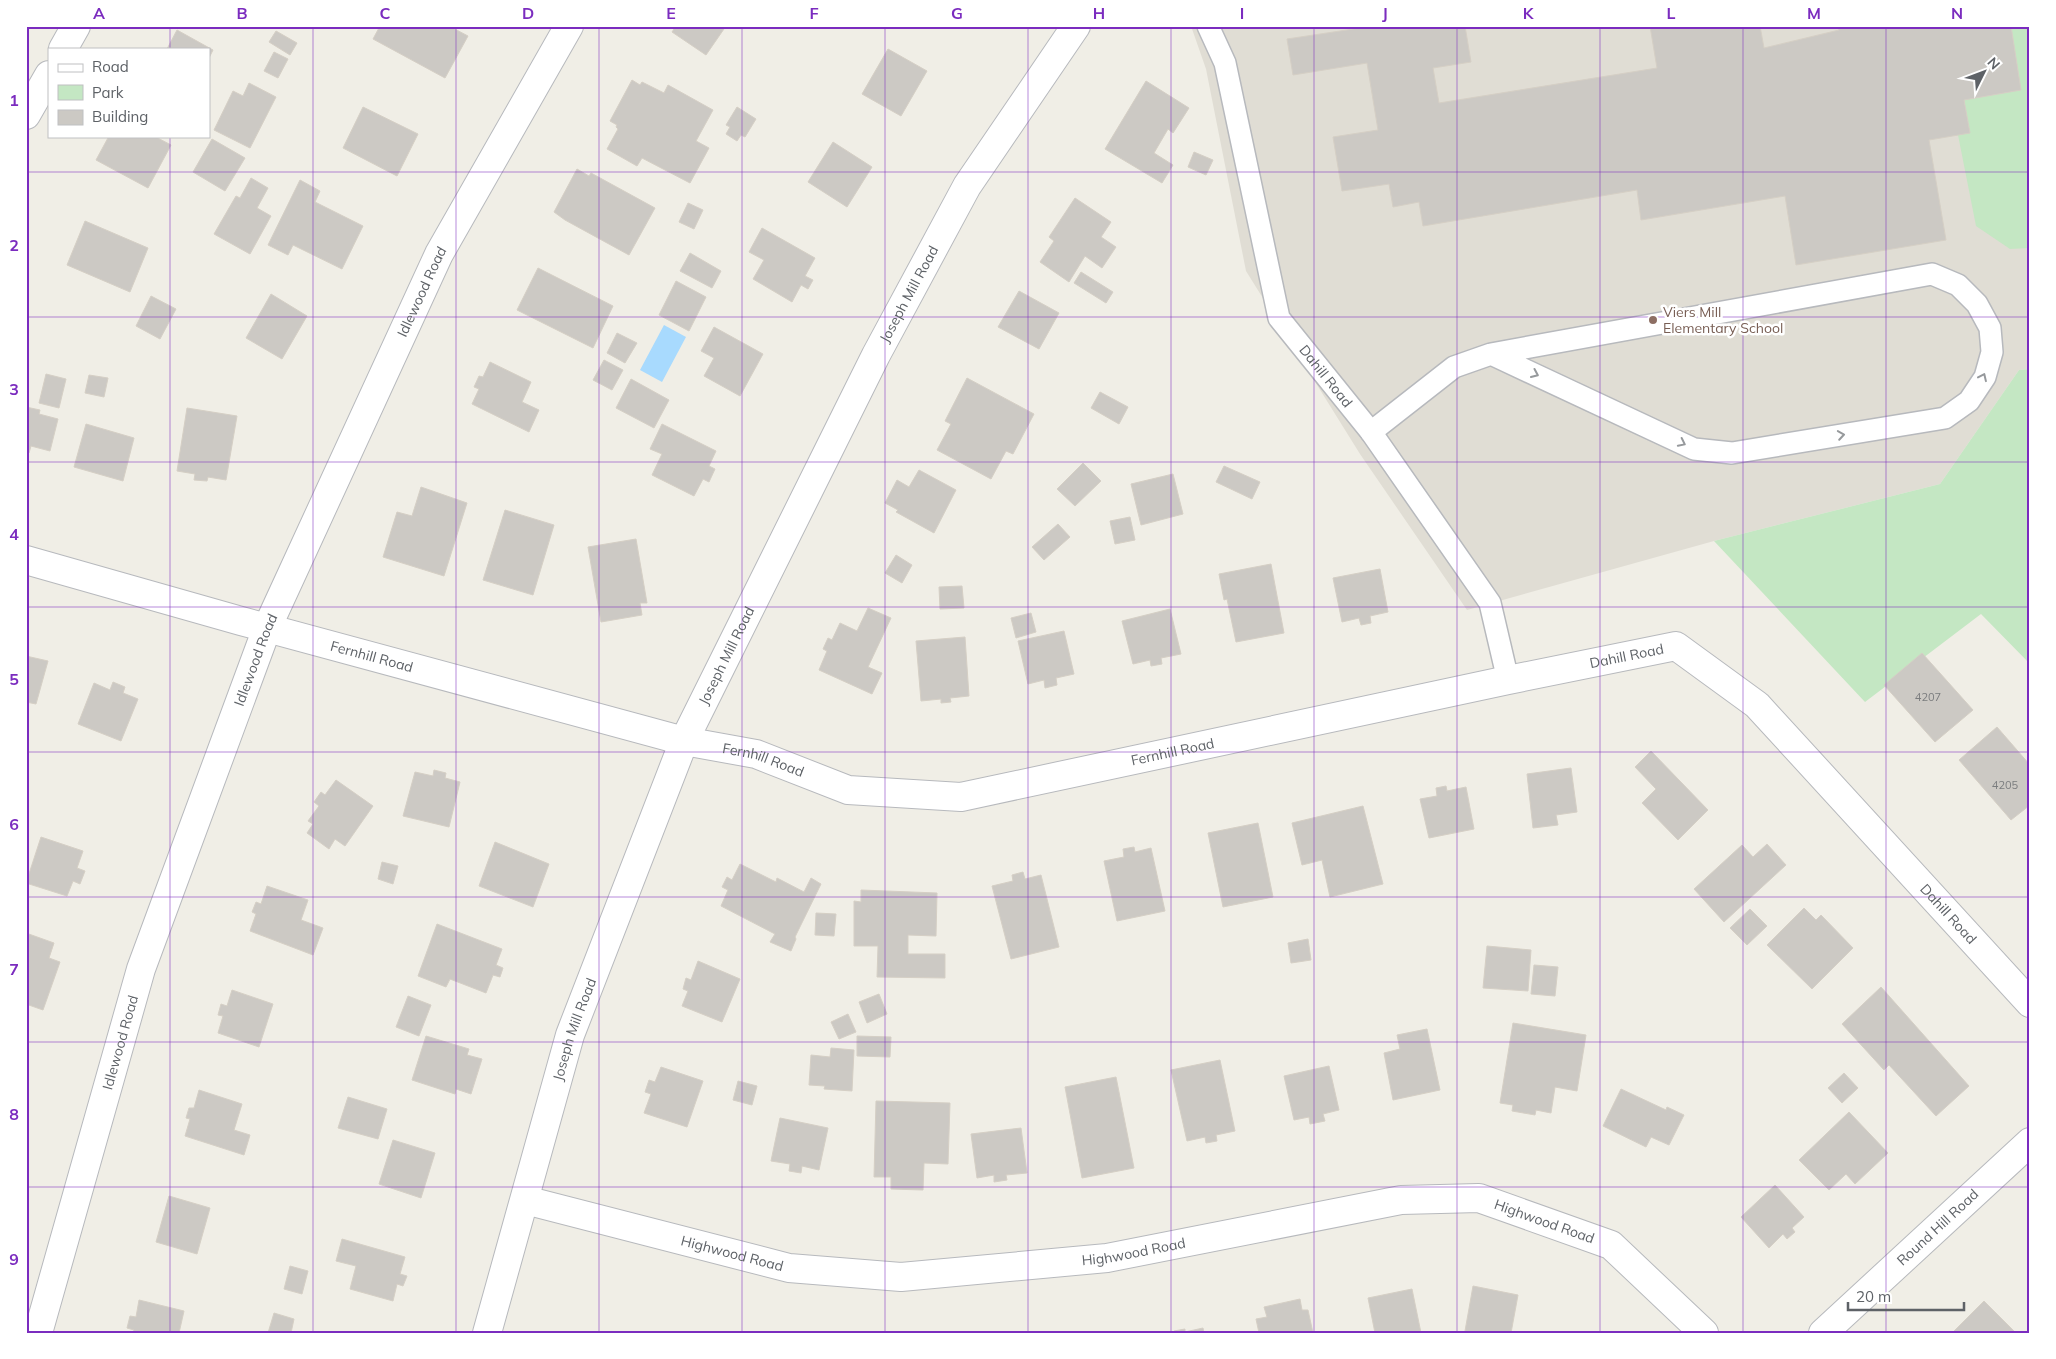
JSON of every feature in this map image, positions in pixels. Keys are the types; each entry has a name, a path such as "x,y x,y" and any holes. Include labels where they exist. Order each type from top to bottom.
{"street":[{"path":"64,48 76,26"},
{"name":"Idlewood Road","path":"38,1333 141,969 267,628 439,254 569,26"},
{"name":"Joseph Mill Road","path":"487,1333 570,1035 684,741 876,355 962,194 1076,26"},
{"path":"26,115 48,77"},
{"name":"Fernhill Road","path":"26,560 267,628 684,741 756,754 848,790 961,797 1508,680"},
{"name":"Dahill Road","path":"1508,680 1676,646 1757,705 2030,1003"},
{"name":"Round Hill Road","path":"1823,1333 2030,1142"},
{"name":"Highwood Road","path":"525,1200 789,1268 901,1277 1107,1258 1401,1200 1479,1198 1611,1245 1704,1333"}],"lane":[{"name":"Dahill Road","path":"1208,26 1225,64 1279,318 1371,432 1490,603 1508,680"},
{"path":"1371,432 1454,367 1491,354 1932,274 1958,285 1977,304 1990,328 1992,352 1985,377 1969,401 1945,418 1732,453 1694,449 1491,354"}],"shaded area":[{"name":"Viers Mill Elementary School","path":"1191,26 2030,26 2030,369 2019,370 1940,484 1714,541 1467,610 1360,454 1246,271 1206,69"}],"green space":[{"path":"2011,26 2030,26 2030,248 2010,249 1976,226 1958,135 1970,132 1964,100 2021,90"},
{"path":"2030,369 2030,664 1981,614 1865,702 1714,541 1940,484 2019,370"}],"water":[{"path":"664,325 686,337 662,382 640,370"}],"building":[{"path":"380,26 449,26 468,36 445,78 373,39"},
{"path":"676,26 726,26 706,55 672,32"},
{"path":"1360,26 1465,26 1471,62 1433,68 1439,103 1657,68 1650,26 1760,26 1764,48 1839,30 1838,26 2011,26 2021,90 1964,100 1970,133 1929,140 1946,240 1796,265 1785,196 1641,220 1637,190 1423,226 1419,202 1393,207 1389,184 1342,191 1333,137 1378,130 1367,63 1293,75 1287,39 1360,28"},
{"path":"177,30 209,48 168,48"},
{"path":"276,31 297,43 290,55 269,42"},
{"path":"888,49 927,71 901,116 862,94"},
{"path":"274,52 288,59 278,78 264,71"},
{"path":"632,80 640,85 642,82 664,93 668,85 713,110 696,141 709,148 690,183 642,158 637,166 607,149 618,129 617,125 610,121"},
{"path":"1146,81 1189,108 1173,133 1168,129 1154,153 1173,165 1162,183 1105,149"},
{"path":"249,83 276,97 250,148 214,130 233,91 243,96"},
{"path":"363,107 418,134 397,176 343,148"},
{"path":"737,107 756,119 745,137 741,135 737,141 726,134 730,127 726,125"},
{"path":"108,138 158,138 171,145 148,188 96,160"},
{"path":"212,139 245,158 225,191 193,172"},
{"path":"833,142 872,167 847,207 808,182"},
{"path":"1194,152 1213,160 1206,175 1188,167"},
{"path":"577,169 589,176 591,173 655,208 629,255 554,212"},
{"path":"251,178 268,188 257,208 271,216 250,254 214,234 236,196 240,198"},
{"path":"300,180 320,191 315,202 363,226 342,269 293,245 288,255 268,245"},
{"path":"1075,198 1111,222 1101,237 1116,247 1102,268 1085,256 1069,282 1040,262 1054,241 1049,237"},
{"path":"688,203 703,210 694,229 679,222"},
{"path":"85,221 148,248 130,292 67,265"},
{"path":"762,228 815,258 805,276 813,280 808,289 801,285 792,302 753,279 764,260 749,252"},
{"path":"690,253 721,271 712,288 680,271"},
{"path":"538,268 613,306 593,348 517,310"},
{"path":"1081,272 1113,292 1106,303 1074,283"},
{"path":"676,281 706,297 689,331 659,315"},
{"path":"1019,291 1059,313 1039,349 998,327"},
{"path":"271,294 307,316 282,359 246,338"},
{"path":"151,296 176,309 160,339 136,326"},
{"path":"714,327 763,354 740,396 704,376 714,358 701,351"},
{"path":"617,333 637,343 625,363 607,353"},
{"path":"604,360 623,370 612,390 593,380"},
{"path":"490,362 531,382 522,402 539,410 529,432 472,404 479,389 474,387 479,376 483,377"},
{"path":"46,374 66,379 59,408 39,403"},
{"path":"89,375 108,378 104,397 85,393"},
{"path":"967,378 1034,414 1013,454 1006,451 991,479 937,450 951,424 945,421"},
{"path":"631,379 669,400 654,428 616,408"},
{"path":"1100,392 1128,407 1119,424 1091,408"},
{"path":"26,407 40,410 39,414 58,419 50,451 31,446 29,453 26,452"},
{"path":"187,408 237,416 226,480 208,477 207,481 194,480 195,474 177,471"},
{"path":"86,424 134,438 123,481 74,467"},
{"path":"662,424 716,451 709,466 715,469 709,482 703,479 694,496 652,475 662,454 650,449"},
{"path":"1083,463 1101,481 1075,506 1057,489"},
{"path":"1224,466 1260,482 1252,499 1216,482"},
{"path":"919,470 956,490 934,533 896,512 898,510 885,503 897,480 909,487"},
{"path":"1173,474 1183,514 1141,525 1131,484"},
{"path":"421,487 467,503 444,576 383,557 397,512 412,516"},
{"path":"505,510 554,525 533,595 483,580"},
{"path":"1130,517 1135,540 1115,544 1110,521"},
{"path":"1058,524 1070,537 1044,560 1032,547"},
{"path":"636,539 647,603 640,603 642,615 601,622 588,547"},
{"path":"896,555 912,565 902,583 885,573"},
{"path":"1271,564 1284,633 1236,642 1227,599 1224,600 1219,574"},
{"path":"1380,569 1388,612 1370,616 1371,623 1361,625 1359,618 1342,622 1333,578"},
{"path":"962,586 964,608 940,609 939,587"},
{"path":"868,608 891,618 868,667 882,673 872,694 819,670 827,651 823,649 828,638 832,640 840,623 857,631"},
{"path":"1170,609 1181,654 1161,658 1162,664 1151,666 1150,660 1133,664 1122,621"},
{"path":"1031,613 1036,632 1016,638 1011,618"},
{"path":"1064,631 1074,674 1056,678 1057,685 1045,688 1044,680 1028,684 1018,641"},
{"path":"965,637 969,696 950,698 951,702 941,703 941,699 921,701 916,641"},
{"path":"1922,653 1973,710 1935,742 1884,685"},
{"path":"26,656 48,661 36,704 26,702"},
{"path":"113,682 125,687 123,693 138,699 121,741 78,724 94,683 110,690"},
{"path":"1997,727 2030,765 2030,805 2011,820 1959,760"},
{"path":"1651,751 1708,810 1678,840 1642,803 1656,789 1635,767"},
{"path":"1571,768 1577,812 1556,815 1558,825 1533,828 1527,774"},
{"path":"434,770 446,773 445,778 460,782 449,827 403,816 415,772 433,776"},
{"path":"336,780 373,806 345,846 335,839 329,849 307,833 313,824 308,821 319,806 314,802 321,792 325,795"},
{"path":"1446,786 1447,791 1466,787 1474,829 1429,838 1420,799 1437,796 1436,788"},
{"path":"1363,806 1383,884 1330,897 1322,860 1302,865 1292,823"},
{"path":"1258,823 1273,897 1223,907 1208,833"},
{"path":"41,837 83,851 77,868 85,871 80,884 73,881 67,896 26,883"},
{"path":"495,842 549,864 533,907 479,886"},
{"path":"1767,844 1786,865 1724,922 1694,889 1742,845 1753,857"},
{"path":"1134,847 1135,852 1151,848 1165,911 1117,921 1104,861 1124,857 1123,849"},
{"path":"382,862 398,866 393,884 378,879"},
{"path":"740,864 776,882 777,878 804,892 811,878 821,884 795,937 796,939 791,951 770,942 775,934 721,906 728,890 722,887 727,877 732,880"},
{"path":"1023,872 1025,879 1041,875 1059,947 1011,959 992,886 1013,881 1012,875"},
{"path":"267,886 308,900 301,920 323,928 313,955 250,931 256,914 252,912 256,902 261,904"},
{"path":"861,890 937,893 936,936 908,935 908,954 945,954 945,978 877,977 878,946 854,946 854,901 861,902"},
{"path":"1804,908 1816,920 1821,915 1853,948 1812,989 1767,945"},
{"path":"1750,909 1767,926 1747,945 1730,928"},
{"path":"816,913 836,914 834,936 815,935"},
{"path":"437,924 502,949 496,965 503,968 500,977 493,975 486,993 450,979 446,987 418,976"},
{"path":"26,933 54,943 49,958 60,962 43,1010 26,1004"},
{"path":"1308,939 1311,960 1291,963 1288,943"},
{"path":"1487,946 1531,950 1528,991 1483,988"},
{"path":"698,961 740,979 722,1022 682,1006 688,991 683,989 686,978 691,980"},
{"path":"1534,965 1558,967 1555,996 1531,994"},
{"path":"1881,987 1969,1086 1936,1116 1889,1065 1884,1070 1842,1024"},
{"path":"232,990 273,1004 259,1047 218,1033 223,1016 218,1015 221,1004 227,1006"},
{"path":"879,994 887,1014 867,1023 859,1002"},
{"path":"408,996 431,1005 419,1036 396,1027"},
{"path":"848,1014 856,1032 839,1039 831,1022"},
{"path":"1513,1023 1586,1035 1577,1091 1555,1087 1551,1113 1536,1110 1535,1115 1512,1111 1513,1105 1500,1103"},
{"path":"1427,1029 1440,1090 1393,1100 1384,1053 1400,1049 1397,1035"},
{"path":"426,1036 469,1049 467,1055 482,1059 471,1094 456,1089 455,1094 412,1080"},
{"path":"857,1036 891,1037 890,1057 857,1056"},
{"path":"831,1048 854,1050 852,1091 824,1089 825,1086 809,1085 811,1055 830,1057"},
{"path":"1220,1060 1235,1131 1216,1135 1217,1141 1206,1143 1205,1137 1187,1141 1171,1070"},
{"path":"1329,1066 1339,1110 1323,1114 1325,1121 1310,1124 1309,1117 1294,1120 1284,1076"},
{"path":"661,1067 703,1081 687,1127 644,1113 651,1094 645,1092 649,1080 655,1082"},
{"path":"1844,1073 1858,1088 1842,1103 1828,1088"},
{"path":"1116,1077 1134,1168 1082,1178 1065,1087"},
{"path":"738,1081 757,1086 752,1105 733,1100"},
{"path":"1621,1089 1666,1110 1667,1107 1684,1115 1669,1145 1651,1137 1646,1147 1603,1126"},
{"path":"199,1090 242,1104 234,1130 250,1135 244,1155 185,1136 190,1119 186,1118 189,1108 194,1108"},
{"path":"348,1097 387,1109 378,1139 338,1128"},
{"path":"876,1101 950,1103 948,1164 924,1163 923,1190 891,1189 891,1177 874,1177"},
{"path":"1849,1112 1888,1153 1855,1184 1846,1174 1829,1190 1799,1160"},
{"path":"780,1118 828,1128 819,1170 802,1166 801,1173 789,1171 790,1164 771,1161"},
{"path":"1021,1128 1027,1173 1006,1175 1007,1180 994,1182 994,1175 977,1178 971,1134"},
{"path":"393,1140 435,1153 421,1198 379,1184"},
{"path":"1775,1185 1804,1217 1792,1228 1795,1232 1787,1239 1783,1234 1769,1248 1741,1217"},
{"path":"169,1196 210,1208 197,1254 156,1242"},
{"path":"342,1239 405,1257 400,1274 407,1276 403,1286 397,1284 393,1301 350,1289 356,1266 336,1261"},
{"path":"290,1266 308,1271 302,1294 284,1289"},
{"path":"1473,1286 1518,1295 1511,1333 1474,1333 1465,1331"},
{"path":"1412,1289 1421,1333 1375,1333 1368,1298"},
{"path":"1300,1299 1302,1310 1308,1310 1313,1333 1259,1333 1256,1319 1267,1317 1264,1307"},
{"path":"139,1300 184,1311 179,1333 133,1333 134,1330 127,1328 130,1316 136,1317"},
{"path":"1984,1301 2016,1333 1952,1333"},
{"path":"274,1313 294,1319 291,1333 268,1333"},
{"path":"1203,1328 1204,1333 1174,1333 1174,1331 1185,1329 1185,1332"}],"place":[{"name":"Viers Mill Elementary School","path":"1653,320"}]}
